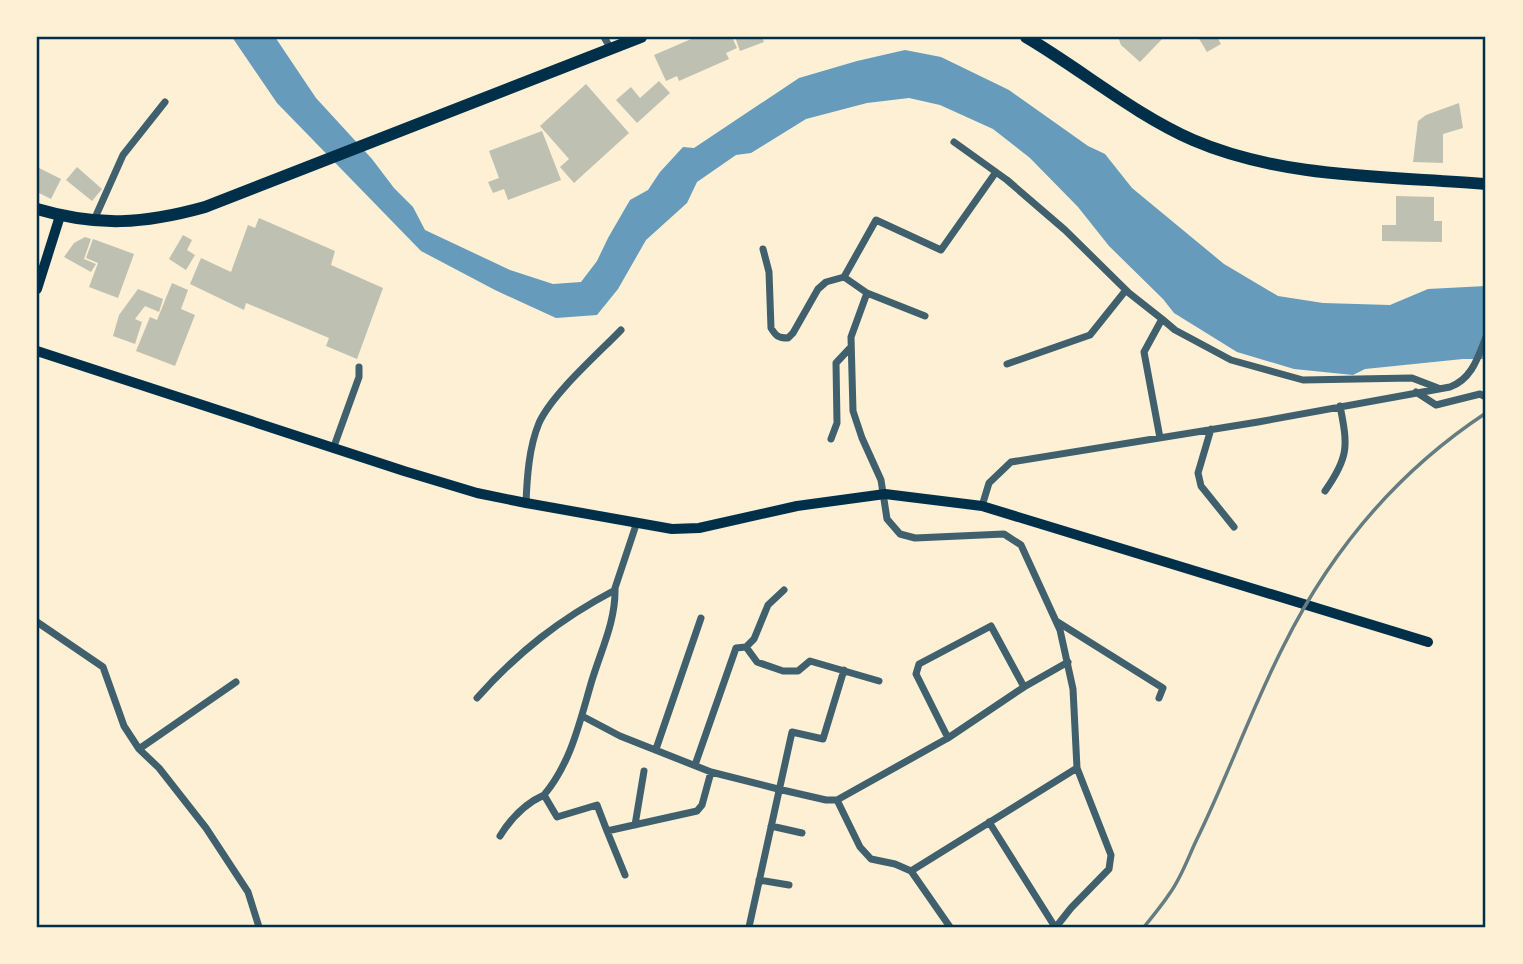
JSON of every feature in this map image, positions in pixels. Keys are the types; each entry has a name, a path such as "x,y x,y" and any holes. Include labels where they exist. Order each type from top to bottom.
{"highway":[{"path":"37,209 60,216 115,223 148,221 205,207 638,37"},
{"path":"1026,37 1163,124 1220,150 1279,166 1486,184"}],"main road":[{"path":"37,289 60,216"},
{"path":"37,351 333,449 477,493 672,529 699,528 797,506 885,494 982,506 1428,642"}],"street":[{"path":"604,37 611,49"},
{"path":"94,220 123,155 165,102"},
{"path":"954,142 996,172 1065,230 1126,290 1175,330 1231,360 1303,380 1412,378 1437,388"},
{"path":"763,249 769,272 771,328 775,336 788,338 818,289 826,282 844,277 876,220 941,250 996,172"},
{"path":"844,277 867,293 925,316"},
{"path":"1007,364 1090,335 1126,290"},
{"path":"867,293 851,337 853,411 885,494 887,519 900,534 915,538 996,533 1012,537 1021,545 1055,620 1068,662 1073,689 1077,768 1111,855 1109,869 1055,927 989,822"},
{"path":"1160,438 1144,352 1162,319"},
{"path":"526,503 528,467 540,423 558,395 621,330"},
{"path":"982,506 989,483 1011,462 1340,407 1459,384 1473,370 1486,337"},
{"path":"831,439 837,423 836,363 851,347"},
{"path":"333,449 359,377 359,367"},
{"path":"1416,392 1436,405 1480,394 1486,397"},
{"path":"1325,491 1337,473 1347,442 1340,407"},
{"path":"1211,429 1198,473 1201,486 1234,527"},
{"path":"500,836 518,811 544,795 559,778 584,717 590,687 610,631 615,590 636,522"},
{"path":"477,698 506,665 545,632 615,590"},
{"path":"695,765 736,648 746,647 754,639 768,605 784,590"},
{"path":"656,748 701,618"},
{"path":"1055,620 1163,688 1160,698"},
{"path":"37,622 103,667 124,726 139,749 159,768 206,828 248,892 259,927"},
{"path":"948,738 916,674 919,664 991,626 1024,687"},
{"path":"746,647 757,662 783,671 798,671 810,661 879,681"},
{"path":"584,717 621,736 711,772 837,800 948,738 1024,687 1068,662"},
{"path":"749,927 792,732 822,739 844,670"},
{"path":"139,749 236,682"},
{"path":"911,871 1077,768"},
{"path":"635,825 644,771"},
{"path":"607,831 697,811 702,805 711,772"},
{"path":"544,795 557,817 597,805 625,875"},
{"path":"837,800 860,847 872,859 911,871 950,927"},
{"path":"771,826 802,833"},
{"path":"759,880 789,885"}],"water":[{"path":"232,37 275,37 316,98 413,207 425,230 510,270 553,284 581,282 597,261 630,200 648,190 683,147 694,148 799,78 905,50 941,57 1009,90 1088,146 1105,154 1132,188 1224,264 1278,296 1323,303 1390,305 1428,289 1486,286 1486,359 1365,369 1353,375 1294,369 1237,352 1174,313 1030,158 993,129 940,105 909,98 867,103 806,119 751,153 736,155 697,182 687,203 646,240 618,289 597,315 556,318 421,251 277,103"}],"building":[{"path":"696,37 732,37 737,48 726,53 729,59 679,81 677,76 666,81 654,55"},
{"path":"735,37 762,37 764,42 740,51"},
{"path":"1118,37 1164,37 1140,62 1121,45"},
{"path":"1198,37 1217,37 1221,44 1207,52"},
{"path":"659,81 670,93 637,123 616,100 631,87 640,98"},
{"path":"586,84 629,133 574,183 560,167 569,159 540,126"},
{"path":"1459,103 1463,128 1443,134 1443,163 1413,162 1418,121 1426,115"},
{"path":"542,131 561,180 508,200 504,189 493,193 488,182 499,178 489,151"},
{"path":"37,167 61,179 51,199 37,192"},
{"path":"77,167 102,189 92,201 66,180"},
{"path":"1396,196 1434,197 1434,221 1442,221 1442,242 1382,241 1382,225 1396,225"},
{"path":"259,218 335,251 331,265 383,288 357,359 326,346 329,338 246,303 244,310 190,284 201,258 231,272 248,225 255,228"},
{"path":"183,235 192,240 187,250 195,255 186,270 169,259"},
{"path":"85,237 91,239 84,259 96,264 91,272 64,257 74,243"},
{"path":"93,239 134,254 118,298 89,287 98,263 86,258"},
{"path":"172,283 188,290 181,309 195,315 175,366 136,351 150,317 157,320"},
{"path":"138,289 163,299 159,312 145,306 135,319 142,322 135,344 113,336 119,315"}],"railway":[{"path":"1144,927 1181,874 1271,671 1322,579 1369,516 1395,487 1454,436 1486,413"}]}
